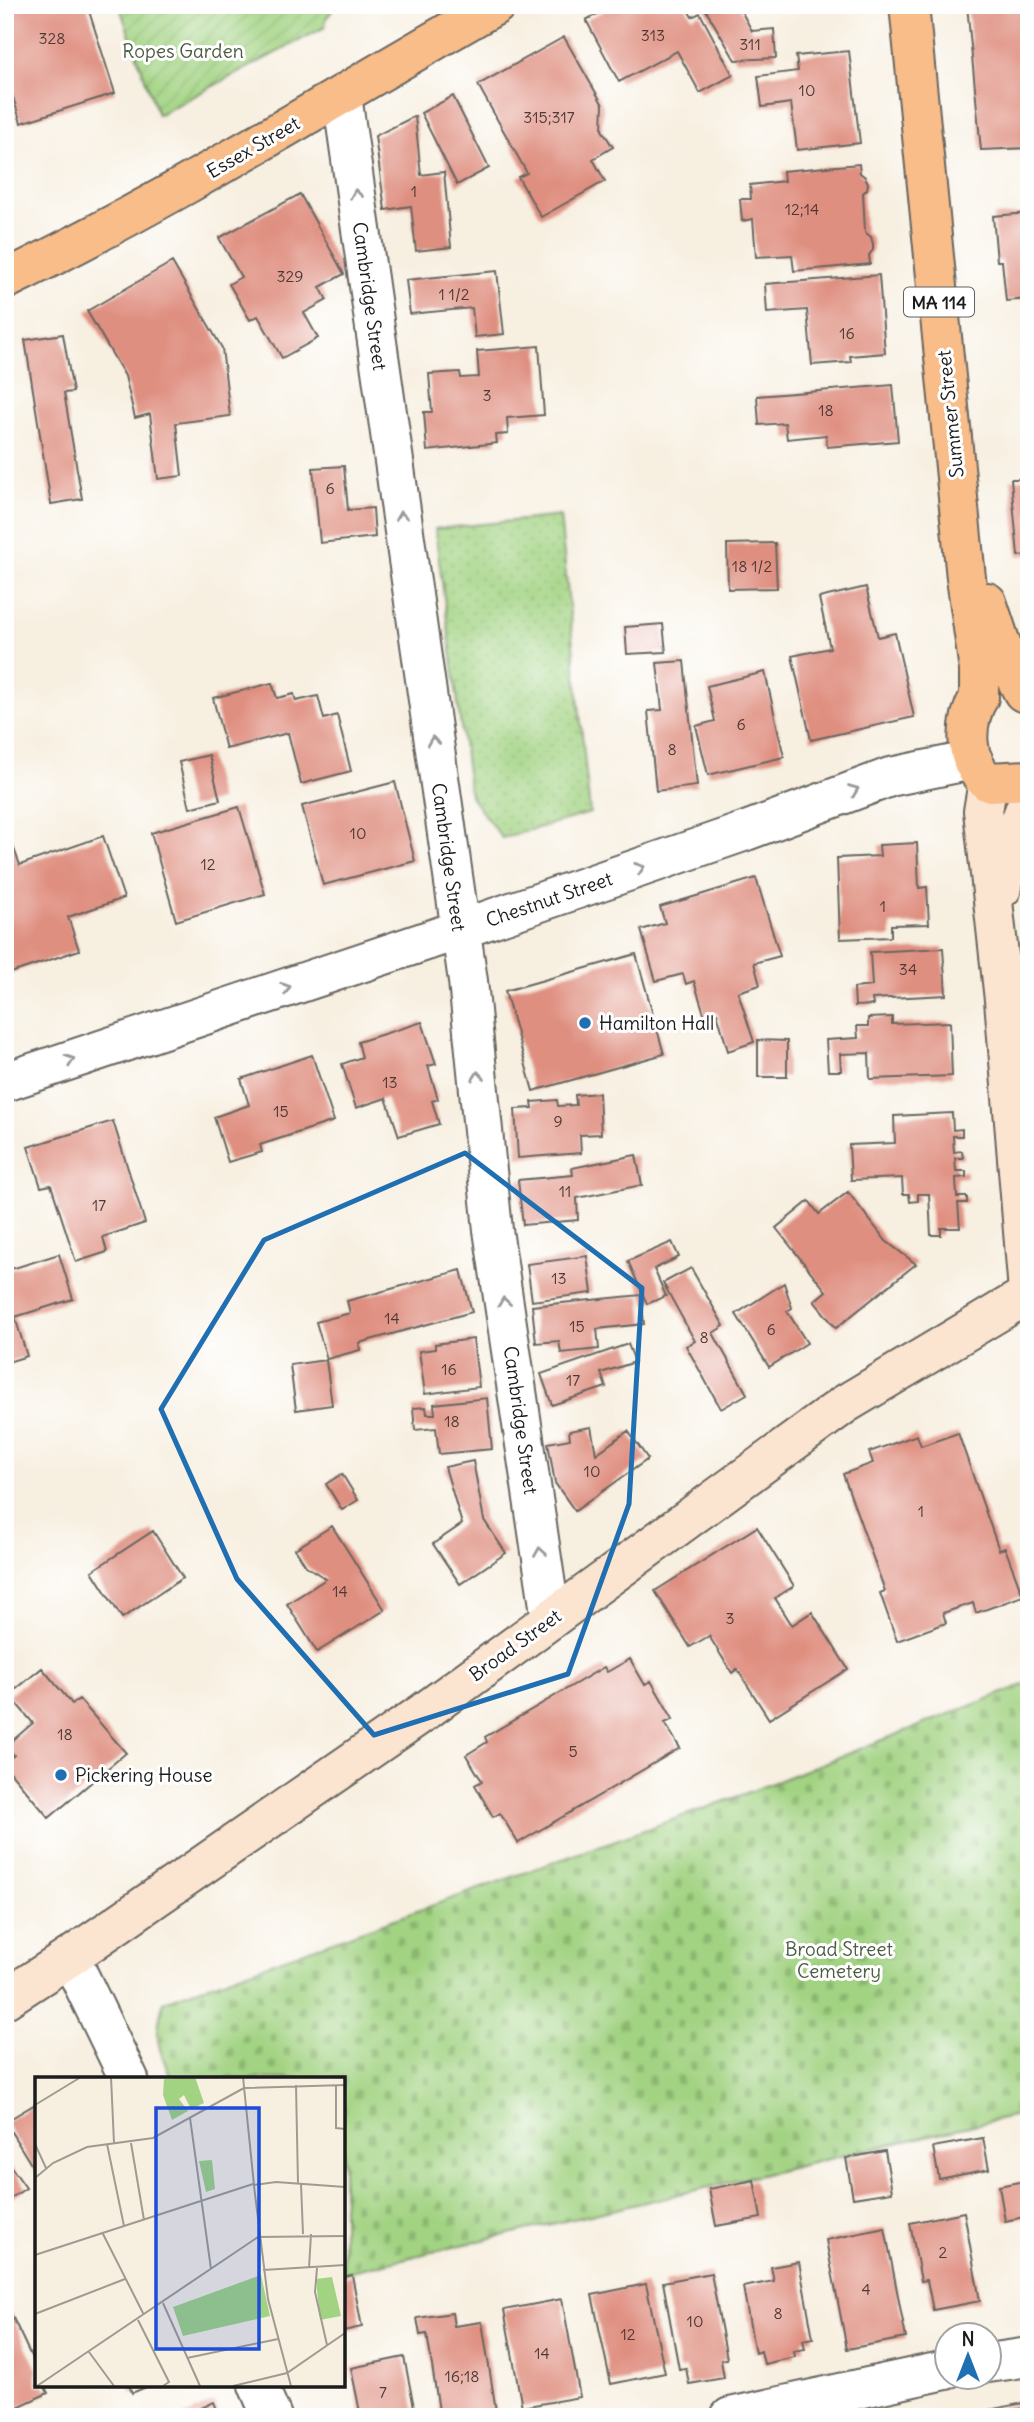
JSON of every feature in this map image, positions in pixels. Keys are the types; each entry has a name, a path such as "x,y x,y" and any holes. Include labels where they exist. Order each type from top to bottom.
{"main road":[{"name":"Essex Street","path":"5,280 171,194 496,5"},
{"path":"887,5 915,66"},
{"name":"Summer Street","path":"909,5 962,538 979,670 979,697 971,712 969,749 981,771"},
{"path":"962,538 1007,662 1026,694 979,697"},
{"path":"981,771 1029,780"}],"street":[{"name":"Cambridge Street","path":"342,96 468,981 493,1230 551,1619"},
{"name":"Chestnut Street","path":"5,1082 459,930 746,831 890,777 981,771"},
{"path":"981,771 1022,1205 1028,1298"},
{"path":"996,917 1011,845 1029,798"},
{"name":"Broad Street","path":"5,1999 424,1712 845,1404 1028,1298"},
{"path":"70,1957 128,2077"},
{"path":"1002,2361 1029,2357"},
{"path":"730,2417 932,2373"},
{"path":"259,2387 272,2417"}],"highlighted area":[{"path":"465,1153 642,1288 629,1504 568,1674 374,1735 237,1579 161,1409 264,1240"}],"green space":[{"name":"Ropes Garden","path":"119,5 329,5 332,11 326,18 325,27 158,115"},
{"path":"560,516 590,813 502,838 470,796 435,529"},
{"name":"Broad Street Cemetery","path":"1029,1683 1029,2112 345,2273 345,2077 171,2077 158,2041 158,2024 164,2001 731,1799"}],"building":[{"path":"5,5 87,5 115,93 21,123 5,71"},
{"path":"614,5 685,5 692,17 700,13 733,75 700,93 677,51 619,82 586,20"},
{"path":"703,5 738,5 752,31 774,29 776,58 735,60"},
{"path":"967,5 1023,5 1023,12 1029,12 1029,148 981,150"},
{"path":"564,37 603,105 602,130 613,147 593,159 605,181 541,217 518,177 527,173 478,85"},
{"path":"849,51 860,143 797,150 791,103 762,107 758,76 798,71 796,56"},
{"path":"453,96 489,168 457,185 421,113"},
{"path":"415,116 421,175 444,172 451,247 416,251 411,206 385,210 375,136"},
{"path":"859,164 860,173 868,183 863,193 865,232 871,237 873,244 869,255 870,264 794,271 792,255 756,257 753,219 742,221 740,199 751,199 750,185 784,181 783,171"},
{"path":"300,194 344,274 320,287 327,300 304,313 318,338 282,358 258,316 250,320 229,284 241,277 219,238"},
{"path":"1029,213 1029,299 1006,301 1002,261 997,261 993,216"},
{"path":"172,262 222,348 230,416 176,423 182,476 158,479 150,414 135,418 125,376 87,311"},
{"path":"497,271 504,334 475,337 472,308 410,314 406,280"},
{"path":"879,275 885,353 850,356 851,362 812,365 807,310 767,313 765,284"},
{"path":"63,334 73,392 64,393 82,499 51,504 25,340"},
{"path":"539,346 544,415 507,418 508,434 496,435 497,443 427,451 424,412 432,412 429,374 460,372 461,378 479,377 477,351"},
{"path":"893,385 898,441 827,447 826,435 787,439 785,423 759,425 757,396"},
{"path":"344,466 348,510 373,508 375,537 320,543 313,468"},
{"path":"1011,479 1029,479 1029,555 1018,556"},
{"path":"775,543 777,588 728,589 727,544"},
{"path":"866,587 878,637 895,633 914,717 811,740 792,656 830,648 819,598"},
{"path":"663,624 666,652 627,654 625,627"},
{"path":"684,661 697,786 656,791 648,711 662,710 657,663"},
{"path":"765,672 784,757 708,775 696,726 715,721 707,686"},
{"path":"272,683 277,698 294,694 296,701 318,696 324,719 337,715 351,771 301,784 288,733 226,749 213,698"},
{"path":"209,755 220,800 190,808 179,762"},
{"path":"395,782 415,861 323,885 302,806"},
{"path":"239,807 265,894 176,921 151,833"},
{"path":"5,824 20,865 103,836 124,898 68,917 79,950 5,975"},
{"path":"917,843 919,888 927,887 929,924 891,925 891,937 840,939 837,858 880,856 879,845"},
{"path":"756,878 780,956 754,963 760,985 738,992 754,1042 728,1051 717,1013 705,1017 694,981 686,984 683,974 656,981 641,930 665,923 660,907"},
{"path":"943,948 946,995 872,999 873,1005 855,1006 854,988 872,986 870,952"},
{"name":"Hamilton Hall","path":"636,954 664,1054 533,1091 505,991"},
{"path":"892,1017 892,1024 950,1022 952,1076 870,1079 869,1053 840,1054 841,1071 828,1071 826,1040 858,1038 857,1026 868,1026 868,1018"},
{"path":"422,1022 436,1064 428,1066 438,1099 432,1101 439,1124 399,1136 386,1098 356,1108 342,1064 362,1057 358,1042"},
{"path":"758,1040 787,1041 787,1077 758,1077"},
{"path":"312,1055 334,1121 260,1145 262,1152 228,1162 214,1117 249,1105 241,1079"},
{"path":"599,1093 601,1134 580,1135 581,1153 518,1158 515,1109 533,1108 532,1102 557,1100 558,1106 576,1105 575,1095"},
{"path":"952,1113 953,1130 962,1129 962,1136 953,1136 954,1152 962,1151 963,1158 955,1158 956,1171 966,1171 966,1177 956,1178 957,1197 967,1197 967,1203 958,1203 960,1228 941,1228 941,1235 931,1235 929,1194 918,1194 918,1201 910,1202 909,1194 903,1194 902,1178 851,1180 849,1145 895,1143 894,1116"},
{"path":"113,1121 145,1223 103,1237 107,1252 76,1262 51,1185 41,1187 28,1147"},
{"path":"636,1155 642,1185 577,1198 578,1220 523,1225 518,1180 573,1175 572,1168"},
{"path":"848,1192 886,1241 916,1264 836,1328 814,1301 826,1291 776,1228 809,1201 819,1214"},
{"path":"672,1242 679,1257 654,1269 666,1296 647,1304 628,1261"},
{"path":"59,1254 73,1299 15,1317 27,1356 5,1363 5,1271"},
{"path":"587,1256 592,1293 532,1301 527,1264"},
{"path":"691,1268 724,1326 713,1333 747,1394 721,1409 686,1346 695,1341 663,1283"},
{"path":"461,1270 472,1312 359,1343 360,1350 327,1359 316,1322 350,1313 347,1301"},
{"path":"784,1283 792,1308 787,1311 807,1343 769,1367 736,1314"},
{"path":"641,1295 644,1324 597,1329 599,1349 561,1353 559,1341 536,1343 532,1306"},
{"path":"473,1339 479,1387 425,1394 419,1351 435,1349 435,1344"},
{"path":"628,1344 635,1362 601,1373 606,1387 552,1405 541,1374"},
{"path":"326,1360 332,1405 296,1410 290,1365"},
{"path":"487,1398 492,1449 439,1454 436,1428 415,1430 413,1408 426,1407 427,1414 435,1414 434,1404"},
{"path":"591,1427 596,1454 628,1431 648,1459 575,1511 555,1483 548,1443 570,1439 569,1431"},
{"path":"958,1433 999,1550 1005,1548 1023,1596 976,1613 973,1603 943,1613 946,1623 897,1641 880,1593 885,1591 843,1474 873,1463 869,1452 917,1435 921,1446"},
{"path":"473,1461 484,1520 506,1553 460,1584 433,1544 462,1524 445,1467"},
{"path":"342,1474 358,1500 342,1510 326,1484"},
{"path":"332,1526 385,1610 317,1652 287,1604 326,1579 306,1566 295,1549"},
{"path":"757,1527 794,1586 775,1598 792,1625 812,1612 848,1669 769,1719 737,1669 732,1673 709,1636 690,1647 655,1591"},
{"path":"153,1531 183,1578 122,1618 92,1571"},
{"path":"630,1659 645,1685 651,1681 673,1719 665,1723 680,1748 518,1843 500,1813 493,1817 475,1785 482,1781 466,1755 487,1742 485,1737 604,1667 607,1672"},
{"path":"42,1668 72,1704 79,1699 126,1753 49,1818 5,1766 5,1762 14,1755 6,1746 33,1723 9,1695"},
{"path":"35,2104 35,2171 5,2122"},
{"path":"983,2138 989,2169 939,2179 933,2147"},
{"path":"885,2151 892,2192 853,2198 846,2158"},
{"path":"5,2158 26,2188 5,2202"},
{"path":"754,2180 761,2218 716,2226 709,2189"},
{"path":"1029,2180 1029,2216 1005,2221 999,2186"},
{"path":"964,2212 980,2301 933,2310 927,2280 921,2281 910,2223"},
{"path":"885,2228 906,2338 847,2349 826,2240"},
{"path":"799,2262 813,2338 803,2340 805,2349 794,2351 795,2357 764,2364 761,2351 755,2353 743,2287 774,2281 771,2267"},
{"path":"711,2273 727,2359 721,2360 724,2378 689,2384 686,2368 679,2369 663,2282"},
{"path":"352,2275 362,2327 345,2331 345,2277"},
{"path":"646,2284 665,2373 611,2384 592,2295"},
{"path":"562,2299 580,2397 522,2407 504,2310"},
{"path":"5,2301 35,2365 35,2387 45,2387 48,2393 5,2413"},
{"path":"452,2313 454,2326 482,2322 497,2417 440,2417 427,2334 420,2335 417,2318"},
{"path":"404,2357 416,2417 361,2417 351,2368"},
{"path":"130,2387 146,2387 132,2393"},
{"path":"214,2402 220,2417 182,2417"},
{"path":"1029,2402 1029,2417 985,2417 984,2411"}],"place":[{"name":"Hamilton Hall","path":"585,1023"},
{"name":"Pickering House","path":"61,1775"}]}
